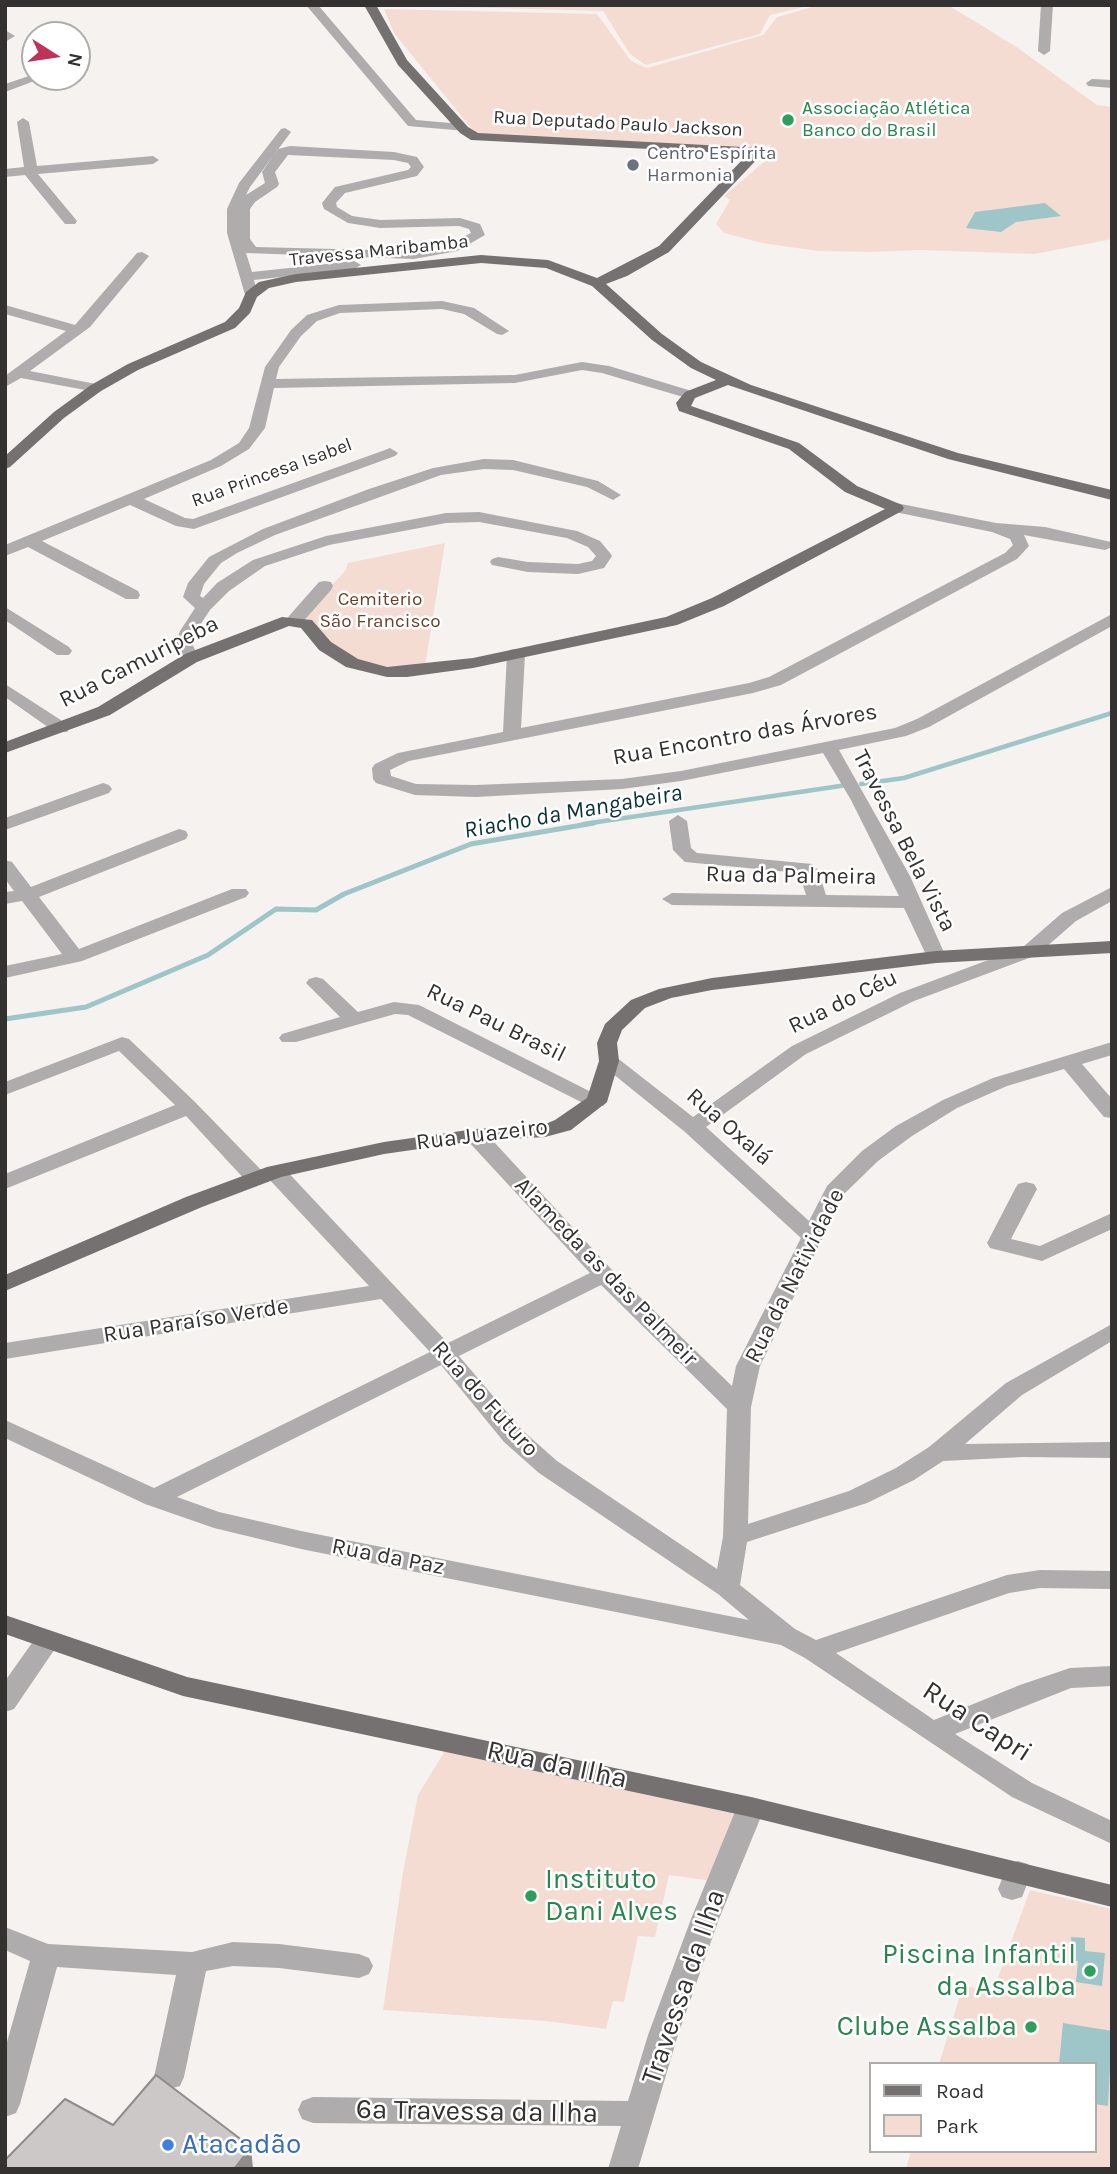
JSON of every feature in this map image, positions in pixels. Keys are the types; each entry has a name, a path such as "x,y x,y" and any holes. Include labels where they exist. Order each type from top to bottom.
{"main road":[{"name":"Rua Deputado Paulo Jackson","path":"370,5 395,54 458,128 475,137 670,150 758,151 664,249 622,273 597,283"},
{"name":"Travessa Maribamba","path":"251,295 264,285 284,280 468,259 548,264 597,283"},
{"path":"597,283 657,337 721,383 767,395 953,456 1112,495"},
{"path":"5,464 59,415 96,388 133,367 230,325 245,310 251,295"},
{"path":"295,620 306,624 338,657 369,668 387,671 452,667 647,628 695,613 896,508 851,489 794,446 684,408 683,403 690,395 721,383"},
{"name":"Rua Camuripeba","path":"5,748 145,694 191,658 280,623 295,620"},
{"path":"596,1102 603,1090 608,1061 607,1043 612,1028 638,1004 666,993 936,957 1112,947"},
{"name":"Rua Juazeiro","path":"5,1284 266,1175 384,1148 475,1135 545,1131 563,1125 596,1102"},
{"name":"Rua da Ilha","path":"5,1624 183,1686 751,1807 1015,1881 1112,1896"}],"street":[{"path":"312,5 412,123 458,128"},
{"path":"1044,51 1047,5"},
{"path":"5,33 9,36 5,39"},
{"path":"1092,83 1112,84"},
{"path":"23,122 30,171 70,221"},
{"path":"251,295 234,233 234,209 244,186 285,132"},
{"path":"245,277 369,264 396,255 431,253 452,248 478,234 475,227 460,222 380,224 348,219 331,209 329,202 340,190 364,182 405,177 417,170 417,163 405,157 286,151 268,172 272,184 250,199 243,209 244,246 252,250 396,255"},
{"path":"5,173 153,160"},
{"path":"5,383 21,374 85,324 142,256"},
{"name":"Rua Princesa Isabel","path":"5,551 231,456 244,446 257,428 272,367 303,325 312,318 339,309 442,305 469,311 502,331"},
{"path":"5,309 78,330"},
{"path":"267,384 515,379 582,366 604,369 690,395"},
{"path":"21,374 96,388"},
{"name":"Rua Princesa Isabel","path":"131,499 182,523 200,523 390,453"},
{"path":"204,607 191,597 196,583 215,560 231,550 316,514 438,471 484,464 513,465 592,484 613,495"},
{"path":"896,508 996,528 1045,531 1105,545"},
{"path":"191,658 184,646 188,631 204,607 243,572 278,555 326,541 446,518 496,519 560,532 594,544 604,556 598,565 578,569 528,567 498,562"},
{"name":"Rua Encontro das Árvores","path":"996,528 1016,536 1020,541 1021,545 1011,556 775,681 753,688 404,757 388,762 381,768 382,779 391,784 415,789 476,791 622,783 681,776 828,747 913,727 1108,626"},
{"path":"29,541 132,595"},
{"path":"295,620 326,586"},
{"path":"5,612 63,651"},
{"path":"188,631 210,650"},
{"path":"512,737 516,654"},
{"path":"5,689 61,728"},
{"name":"Travessa Bela Vista","path":"828,747 860,800 900,876 936,957"},
{"path":"5,824 103,789"},
{"path":"678,821 682,850 692,858 805,868 818,901"},
{"path":"5,898 27,895 179,835"},
{"path":"5,866 75,957"},
{"path":"5,972 75,957 239,893"},
{"path":"1030,951 1064,913 1112,893"},
{"name":"Rua da Palmeira","path":"672,899 910,902"},
{"name":"Rua do Céu","path":"693,1127 799,1050 835,1031 907,997 1030,951"},
{"path":"316,983 354,1020"},
{"name":"Rua Pau Brasil","path":"289,1038 394,1008 420,1012 596,1102"},
{"name":"Rua do Futuro","path":"5,1089 122,1043 266,1175 386,1291 444,1353 513,1436 548,1466 727,1588"},
{"name":"Rua da Natividade","path":"727,1588 735,1537 739,1407 748,1366 835,1191 870,1156 904,1131 950,1104 1000,1082 1112,1048"},
{"path":"1067,1060 1112,1112"},
{"name":"Rua Oxalá","path":"608,1061 693,1127 811,1237"},
{"path":"5,1182 189,1107"},
{"name":"Alameda as das Palmeir","path":"475,1135 604,1275 739,1407"},
{"path":"1026,1189 998,1243 1042,1254 1112,1220"},
{"path":"154,1498 604,1275"},
{"name":"Rua Paraíso Verde","path":"5,1351 386,1291"},
{"path":"735,1537 858,1497 905,1474 938,1453 1014,1389 1112,1331"},
{"name":"Rua da Paz","path":"5,1428 154,1498 214,1519 302,1540 786,1636"},
{"path":"938,1453 1023,1449 1112,1450"},
{"path":"814,1651 1007,1584 1040,1579 1112,1580"},
{"name":"Rua Capri","path":"727,1588 786,1636 814,1651 1022,1790 1112,1833"},
{"path":"5,1702 48,1640"},
{"path":"932,1732 1070,1678 1112,1676"},
{"name":"Travessa da Ilha","path":"623,2169 663,2035 705,1919 751,1807"},
{"path":"5,1938 46,1955 193,1964 212,1957 233,1954 279,1956 359,1966"},
{"path":"5,2104 46,1955"},
{"path":"169,2077 193,1964"},
{"name":"6ª Travessa da Ilha","path":"313,2110 641,2114"}],"green space":[{"path":"383,5 812,5 770,15 760,34 646,65 630,54 603,11"},
{"name":"Associação Atlética Banco do Brasil","path":"819,5 948,5 1015,46 1097,105 1112,107 1112,239 1035,254 920,250 871,252 818,251 762,243 724,233 716,224 730,200 724,196 771,156 770,145 751,148 487,137 475,133 394,33 384,9 597,14 631,61 647,68 763,35 777,17"},
{"name":"Cemiterio São Francisco","path":"445,543 425,666 380,668 355,661 323,640 304,615 345,571 348,563"},
{"name":"Instituto Dani Alves","path":"446,1749 737,1811 712,1881 669,1875 655,1937 638,1936 624,2002 613,2001 606,2029 546,2021 383,2010 403,1872 418,1795"},
{"name":"Clube Assalba","path":"1030,1890 1112,1909 1112,2169 906,2169 910,2153 1096,2153 1096,2062 940,2062 963,1986 993,1991"}],"water":[{"path":"1045,203 1061,216 1016,222 1001,232 966,228 975,212"},
{"name":"Piscina Infantil da Assalba","path":"1071,1937 1085,1938 1085,1951 1105,1953 1102,1986 1076,1982 1078,1961 1072,1961"},
{"path":"1063,2023 1112,2031 1108,2106 1096,2104 1096,2062 1059,2062"}],"building":[{"path":"156,2075 251,2147 234,2169 5,2169 5,2160 65,2099 113,2125"}],"waterway":[{"name":"Riacho da Mangabeira","path":"861,784 904,778 1112,713"},
{"name":"Riacho da Mangabeira","path":"584,824 847,785"},
{"name":"Riacho da Mangabeira","path":"5,1019 86,1007 208,955 276,909 316,910 344,894 471,844 594,823"}],"place":[{"name":"Associação Atlética Banco do Brasil","path":"788,120"},
{"name":"Centro Espírita Harmonia","path":"633,165"},
{"name":"Instituto Dani Alves","path":"531,1896"},
{"name":"Piscina Infantil da Assalba","path":"1090,1971"},
{"name":"Clube Assalba","path":"1031,2027"},
{"name":"Atacadão","path":"168,2145"}]}
